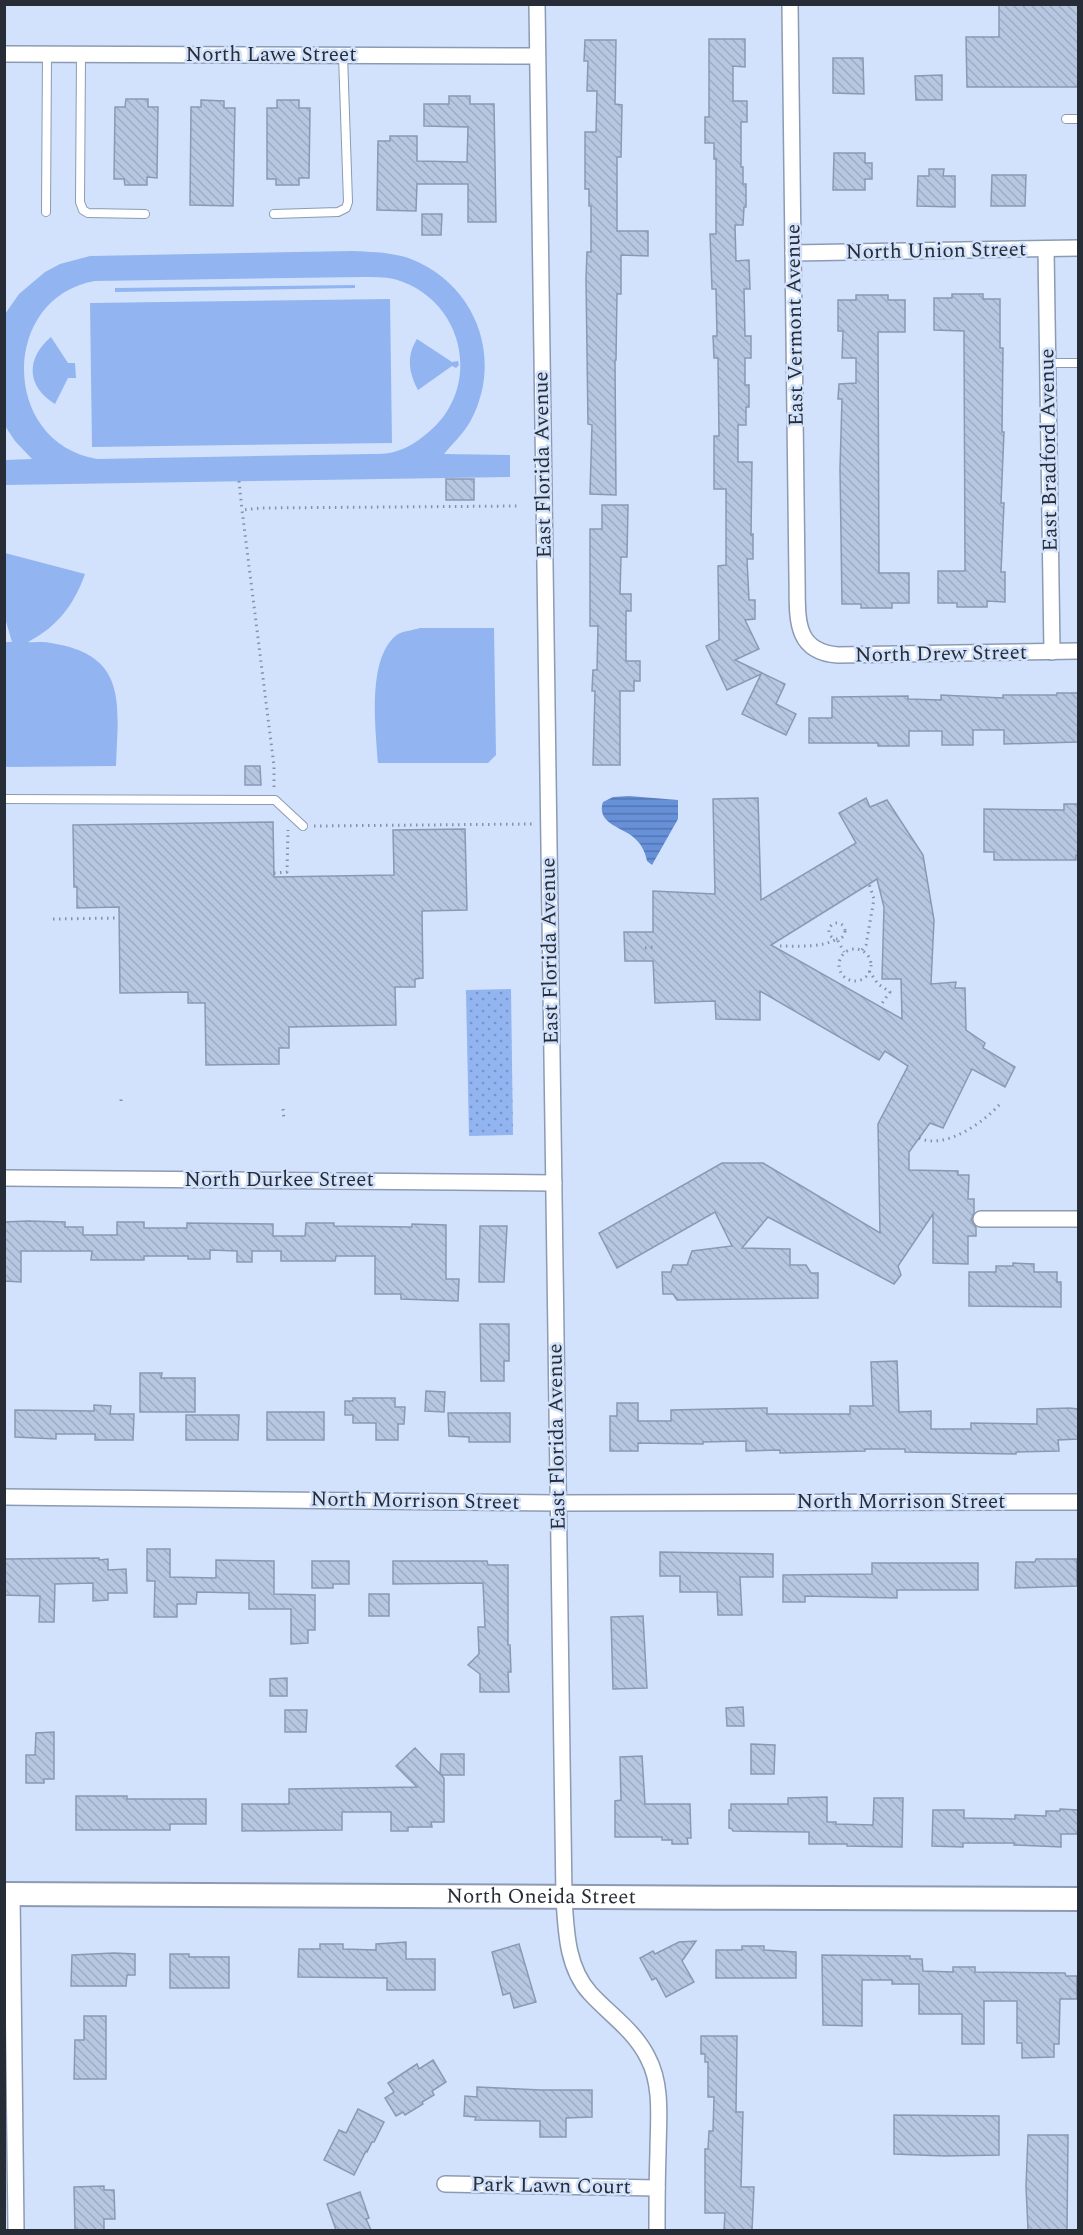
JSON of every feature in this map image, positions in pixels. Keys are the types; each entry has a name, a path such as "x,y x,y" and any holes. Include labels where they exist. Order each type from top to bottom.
{"street":[{"name":"East Florida Avenue","path":"537,4 564,1898 568,1940 577,1974 590,1993 635,2036 649,2058 658,2103 657,2230"},
{"name":"East Vermont Avenue","path":"790,4 798,623 807,643"},
{"name":"North Lawe Street","path":"4,54 537,56"},
{"name":"North Union Street","path":"793,253 1078,248"},
{"name":"East Bradford Avenue","path":"1046,249 1052,652"},
{"name":"North Drew Street","path":"807,643 825,654 838,655 1078,651"},
{"name":"North Durkee Street","path":"4,1178 554,1183"},
{"path":"981,1219 1078,1219"},
{"name":"North Morrison Street","path":"4,1497 557,1503 1078,1502"},
{"path":"8,1894 16,2230"},
{"name":"North Oneida Street","path":"8,1894 1078,1899"},
{"name":"Park Lawn Court","path":"445,2184 657,2187"}],"lane":[{"path":"46,212 47,54"},
{"path":"81,55 80,202 83,210 88,213 145,214"},
{"path":"274,214 338,212 346,208 348,202 343,55"},
{"path":"1066,119 1078,119"},
{"path":"1048,363 1078,363"},
{"path":"4,800 275,800 303,826"}],"path":[{"path":"239,482 274,766 275,800"},
{"path":"242,510 517,506"},
{"path":"274,873 287,872 288,812"},
{"path":"303,826 534,824"},
{"path":"862,950 866,945 874,899 869,884"},
{"path":"53,919 119,918"},
{"path":"780,946 831,943 837,939 844,936 846,931 842,924 836,923 829,930 831,936 837,939 844,953"},
{"path":"645,948 653,947"},
{"path":"870,971 862,979 851,981 846,979 839,970 839,959 851,949 862,950 869,957 870,971 878,984 890,992 880,1006"},
{"path":"121,1095 121,1101"},
{"path":"919,1138 929,1142 944,1140 982,1122 1000,1104"},
{"path":"283,1109 284,1120"}],"shaded area":[{"path":"352,251 404,257 434,271 453,287 468,306 478,327 484,350 484,374 480,398 470,422 444,454 510,455 510,477 5,485 5,460 32,459 5,426 5,314 19,294 45,272 60,264 90,256","holes":["366,277 394,279 418,290 438,305 451,325 459,348 460,371 455,394 444,416 422,438 401,450 377,454 97,459 65,447 42,427 29,400 24,370 28,340 42,313 64,293 95,281"]},
{"path":"355,285 355,288 115,292 115,288"},
{"path":"390,299 392,443 92,447 90,303"},
{"path":"51,337 68,363 75,363 76,378 68,378 55,404 39,389 33,372 37,354"},
{"path":"417,339 452,362 458,361 459,365 456,368 452,366 418,390 412,377 410,364 411,352"},
{"path":"5,553 85,574 76,596 63,614 48,629 28,642 48,642 76,649 94,659 106,671 114,686 117,703 116,766 7,767 5,765 5,642 12,642 5,618"},
{"path":"420,628 494,628 496,755 488,763 378,763 375,694 381,659 388,645 398,634"},
{"path":"613,797 678,800 678,819 652,865 647,861 638,841 610,823 603,814 603,802"},
{"path":"511,989 513,1135 469,1136 466,990"}],"building":[{"path":"999,4 1078,4 1078,87 967,87 966,37 999,37"},
{"path":"709,39 745,39 745,67 733,66 733,101 747,101 747,122 741,122 741,167 743,167 743,184 746,184 746,207 744,207 743,225 735,225 736,261 749,260 750,289 744,289 745,336 751,336 751,358 745,358 745,385 749,385 749,407 746,407 746,425 738,425 738,462 752,462 753,559 747,559 749,600 755,600 755,619 745,620 759,649 735,660 785,684 776,704 796,714 786,735 742,714 761,674 727,690 706,646 719,640 718,566 726,565 726,489 714,489 714,436 719,436 718,358 714,358 713,336 717,336 716,289 712,289 710,234 716,234 716,159 714,159 714,143 705,143 705,117 709,117"},
{"path":"585,40 616,40 615,104 622,105 621,157 617,157 617,231 648,231 648,256 621,255 621,294 617,294 615,360 616,495 590,494 592,425 588,424 586,279 587,252 591,252 591,206 589,206 589,189 585,189 585,132 596,132 597,91 587,91 588,61 584,61"},
{"path":"833,58 863,58 864,94 833,93"},
{"path":"942,75 942,100 916,100 915,76"},
{"path":"449,96 470,96 470,104 494,104 496,222 468,222 468,184 417,184 416,211 377,210 378,141 390,141 390,136 417,136 417,161 467,162 468,127 424,126 424,104 449,104"},
{"path":"126,99 148,99 148,107 158,107 157,178 147,177 147,185 125,185 124,179 114,179 115,107 125,107"},
{"path":"201,100 224,101 224,108 235,108 233,206 190,205 191,107 201,107"},
{"path":"277,100 299,100 299,108 310,108 309,178 299,178 299,185 276,185 276,179 267,179 267,108 277,108"},
{"path":"834,153 865,153 865,163 872,163 872,179 865,179 865,190 833,190"},
{"path":"929,169 944,169 943,176 955,176 955,207 917,206 918,176 929,176"},
{"path":"992,175 1026,175 1025,206 991,206"},
{"path":"422,214 442,214 441,235 422,235"},
{"path":"952,294 983,294 983,299 1000,299 1000,348 1003,348 1002,432 1004,432 1001,572 1005,572 1005,602 987,601 987,607 957,607 957,603 938,603 938,571 965,571 964,331 934,330 934,298 952,298"},
{"path":"856,295 888,295 888,300 905,300 905,332 878,332 879,573 909,573 909,603 892,603 892,608 861,608 861,604 842,604 840,469 842,399 838,399 839,384 856,383 856,358 842,358 843,331 838,331 838,300 856,300"},
{"path":"446,479 474,479 474,500 446,500"},
{"path":"602,505 628,505 627,557 621,557 620,594 631,594 631,611 626,611 626,661 640,661 640,681 634,681 634,691 620,691 620,765 593,765 595,691 592,691 593,670 597,670 598,626 590,626 590,529 602,529"},
{"path":"1057,693 1078,693 1078,742 1004,744 1004,730 973,730 973,745 942,745 942,731 909,731 909,746 878,746 878,743 809,743 809,718 832,718 832,697 908,696 908,699 941,700 941,695 1003,698 1003,695 1057,695"},
{"path":"245,766 260,766 261,785 245,785"},
{"path":"758,798 761,900 856,843 839,813 866,798 870,807 887,800 923,855 934,920 931,984 956,982 955,988 965,988 966,1030 985,1043 983,1048 1015,1067 1005,1087 972,1069 943,1128 930,1123 909,1152 909,1170 958,1171 958,1175 969,1175 968,1199 974,1199 974,1213 971,1220 976,1227 976,1236 968,1236 968,1264 933,1263 933,1214 898,1266 901,1275 894,1284 768,1217 742,1248 790,1249 790,1265 806,1265 811,1273 818,1273 818,1298 677,1300 673,1294 663,1294 662,1272 671,1272 673,1265 687,1265 692,1251 732,1246 715,1212 617,1268 599,1233 722,1163 763,1163 880,1233 878,1124 908,1066 885,1051 879,1060 760,991 760,1020 716,1019 715,1001 655,1003 653,961 625,961 624,932 653,932 653,891 715,894 713,799","holes":["877,879 884,907 882,979 901,979 902,1019 771,945"]},
{"path":"1064,804 1078,804 1078,855 1076,855 1076,860 994,860 994,852 984,852 984,809 1064,810"},
{"path":"273,822 274,877 394,875 393,830 465,829 467,910 422,911 423,978 415,979 415,987 395,987 396,1025 289,1027 289,1048 279,1048 279,1064 206,1065 205,1003 188,1003 188,992 120,993 119,907 77,908 77,887 74,887 73,825"},
{"path":"4,1222 65,1222 65,1227 83,1227 83,1235 117,1235 117,1222 144,1222 144,1228 187,1228 187,1223 273,1224 273,1236 305,1236 306,1223 334,1223 334,1226 446,1225 446,1279 459,1279 458,1301 401,1299 401,1294 375,1294 375,1256 336,1256 335,1261 281,1261 281,1251 252,1251 252,1262 237,1262 237,1251 210,1250 210,1259 188,1259 188,1256 144,1256 144,1260 91,1260 92,1251 21,1251 21,1282 4,1281"},
{"path":"480,1226 507,1226 504,1282 479,1282"},
{"path":"1013,1263 1034,1264 1034,1272 1057,1272 1057,1282 1061,1282 1061,1307 969,1306 969,1272 996,1272 996,1266 1013,1266"},
{"path":"480,1324 509,1324 509,1361 504,1361 504,1381 481,1381"},
{"path":"897,1361 899,1412 931,1411 931,1429 971,1429 971,1423 1037,1424 1037,1409 1069,1408 1078,1409 1078,1439 1058,1440 1059,1451 1016,1452 1016,1454 905,1452 905,1449 780,1453 780,1450 746,1451 746,1441 703,1442 703,1444 638,1443 638,1451 610,1451 610,1416 617,1416 617,1403 638,1403 638,1421 671,1421 671,1410 767,1408 767,1414 850,1414 850,1406 873,1406 871,1362"},
{"path":"140,1373 162,1373 161,1378 195,1378 195,1412 140,1412"},
{"path":"426,1391 445,1392 444,1412 425,1411"},
{"path":"353,1398 395,1398 395,1407 405,1407 404,1424 398,1424 398,1440 376,1440 376,1423 353,1423 353,1415 345,1415 345,1401 353,1401"},
{"path":"94,1405 111,1406 110,1414 134,1414 133,1440 95,1440 95,1434 56,1434 56,1439 15,1437 15,1410 94,1411"},
{"path":"267,1412 324,1412 324,1440 267,1440"},
{"path":"448,1413 510,1413 510,1442 469,1442 469,1437 449,1436"},
{"path":"186,1415 239,1415 238,1440 186,1440"},
{"path":"147,1549 170,1549 170,1577 216,1578 216,1560 274,1561 274,1594 315,1595 315,1630 308,1630 308,1643 291,1644 291,1609 249,1609 249,1593 197,1592 196,1604 177,1604 177,1617 154,1617 155,1581 147,1581"},
{"path":"660,1552 773,1554 773,1577 740,1577 742,1615 718,1615 717,1592 680,1592 680,1576 660,1576"},
{"path":"99,1558 99,1560 108,1559 108,1570 126,1569 127,1593 108,1593 108,1600 93,1601 93,1583 55,1584 54,1622 39,1622 40,1596 4,1595 4,1559"},
{"path":"1036,1559 1077,1559 1077,1586 1015,1588 1016,1562 1035,1562"},
{"path":"312,1561 349,1561 349,1584 333,1584 333,1588 312,1588"},
{"path":"393,1561 487,1561 488,1565 508,1565 508,1645 510,1645 511,1672 508,1672 509,1692 480,1692 480,1674 468,1665 479,1654 478,1627 485,1627 483,1583 393,1584"},
{"path":"872,1563 978,1563 978,1590 897,1590 897,1598 805,1596 805,1602 783,1602 783,1575 872,1574"},
{"path":"369,1594 389,1594 389,1616 369,1616"},
{"path":"643,1616 647,1688 613,1689 611,1617"},
{"path":"287,1678 287,1696 270,1696 270,1679"},
{"path":"743,1707 744,1726 727,1726 726,1708"},
{"path":"285,1710 307,1710 306,1732 285,1732"},
{"path":"54,1732 54,1779 44,1779 44,1783 26,1783 26,1755 35,1755 36,1733"},
{"path":"751,1744 775,1745 774,1774 751,1774"},
{"path":"415,1748 440,1774 441,1754 464,1754 464,1775 441,1775 444,1778 444,1822 431,1822 432,1827 408,1827 408,1831 391,1831 391,1812 342,1812 342,1830 242,1831 242,1804 289,1804 289,1789 417,1787 396,1766"},
{"path":"642,1756 645,1804 690,1804 691,1838 687,1838 688,1844 672,1844 672,1840 662,1840 662,1837 615,1837 615,1801 621,1800 620,1757"},
{"path":"76,1796 127,1796 127,1799 206,1799 206,1824 170,1824 170,1830 76,1830"},
{"path":"827,1797 827,1822 873,1825 874,1798 903,1798 902,1847 809,1844 809,1832 733,1831 729,1828 731,1804 788,1804 788,1798"},
{"path":"1060,1809 1078,1810 1078,1834 1061,1834 1061,1847 1014,1845 1014,1843 963,1843 963,1847 932,1846 933,1810 964,1810 964,1818 1015,1819 1015,1815 1046,1816 1046,1811 1060,1811"},
{"path":"696,1941 682,1961 694,1982 666,1997 656,1978 652,1980 640,1958 653,1951 655,1954 679,1942"},
{"path":"406,1942 406,1959 435,1959 435,1990 387,1990 387,1978 298,1977 299,1949 320,1949 320,1944 343,1944 343,1949 376,1950 376,1944"},
{"path":"519,1944 536,2002 514,2008 510,1993 503,1995 492,1952"},
{"path":"742,1946 764,1946 764,1950 796,1952 796,1978 716,1978 716,1950 742,1950"},
{"path":"135,1954 135,1975 127,1975 126,1986 71,1986 72,1955"},
{"path":"170,1954 189,1954 189,1957 229,1957 229,1988 170,1988"},
{"path":"822,1955 910,1956 910,1959 922,1959 923,1971 953,1972 953,1967 975,1967 975,1972 1065,1973 1066,1976 1077,1976 1077,1999 1060,1999 1059,2044 1054,2044 1054,2057 1022,2058 1022,2043 1017,2043 1017,2001 984,2001 984,2044 962,2044 962,2014 919,2014 919,1984 892,1984 892,1980 862,1980 862,2026 823,2025"},
{"path":"84,2016 106,2016 106,2079 74,2079 75,2040 84,2040"},
{"path":"701,2036 737,2036 736,2112 743,2112 741,2187 754,2187 752,2230 724,2230 725,2213 705,2213 705,2149 708,2149 709,2131 713,2131 714,2097 708,2097 708,2062 705,2062 705,2054 701,2054"},
{"path":"433,2060 446,2082 432,2091 434,2095 422,2102 423,2104 405,2115 403,2112 396,2116 385,2098 394,2092 388,2083 417,2064 419,2069"},
{"path":"477,2087 592,2090 592,2117 566,2118 566,2137 540,2137 540,2121 475,2120 476,2117 464,2116 465,2096 477,2097"},
{"path":"358,2109 384,2122 354,2175 324,2160 339,2130 346,2133"},
{"path":"894,2115 999,2116 999,2155 894,2154"},
{"path":"1028,2135 1068,2135 1067,2230 1028,2230 1026,2186"},
{"path":"104,2186 104,2190 114,2190 115,2219 104,2219 104,2230 75,2230 74,2187"},
{"path":"360,2192 371,2230 336,2230 327,2204"}]}
